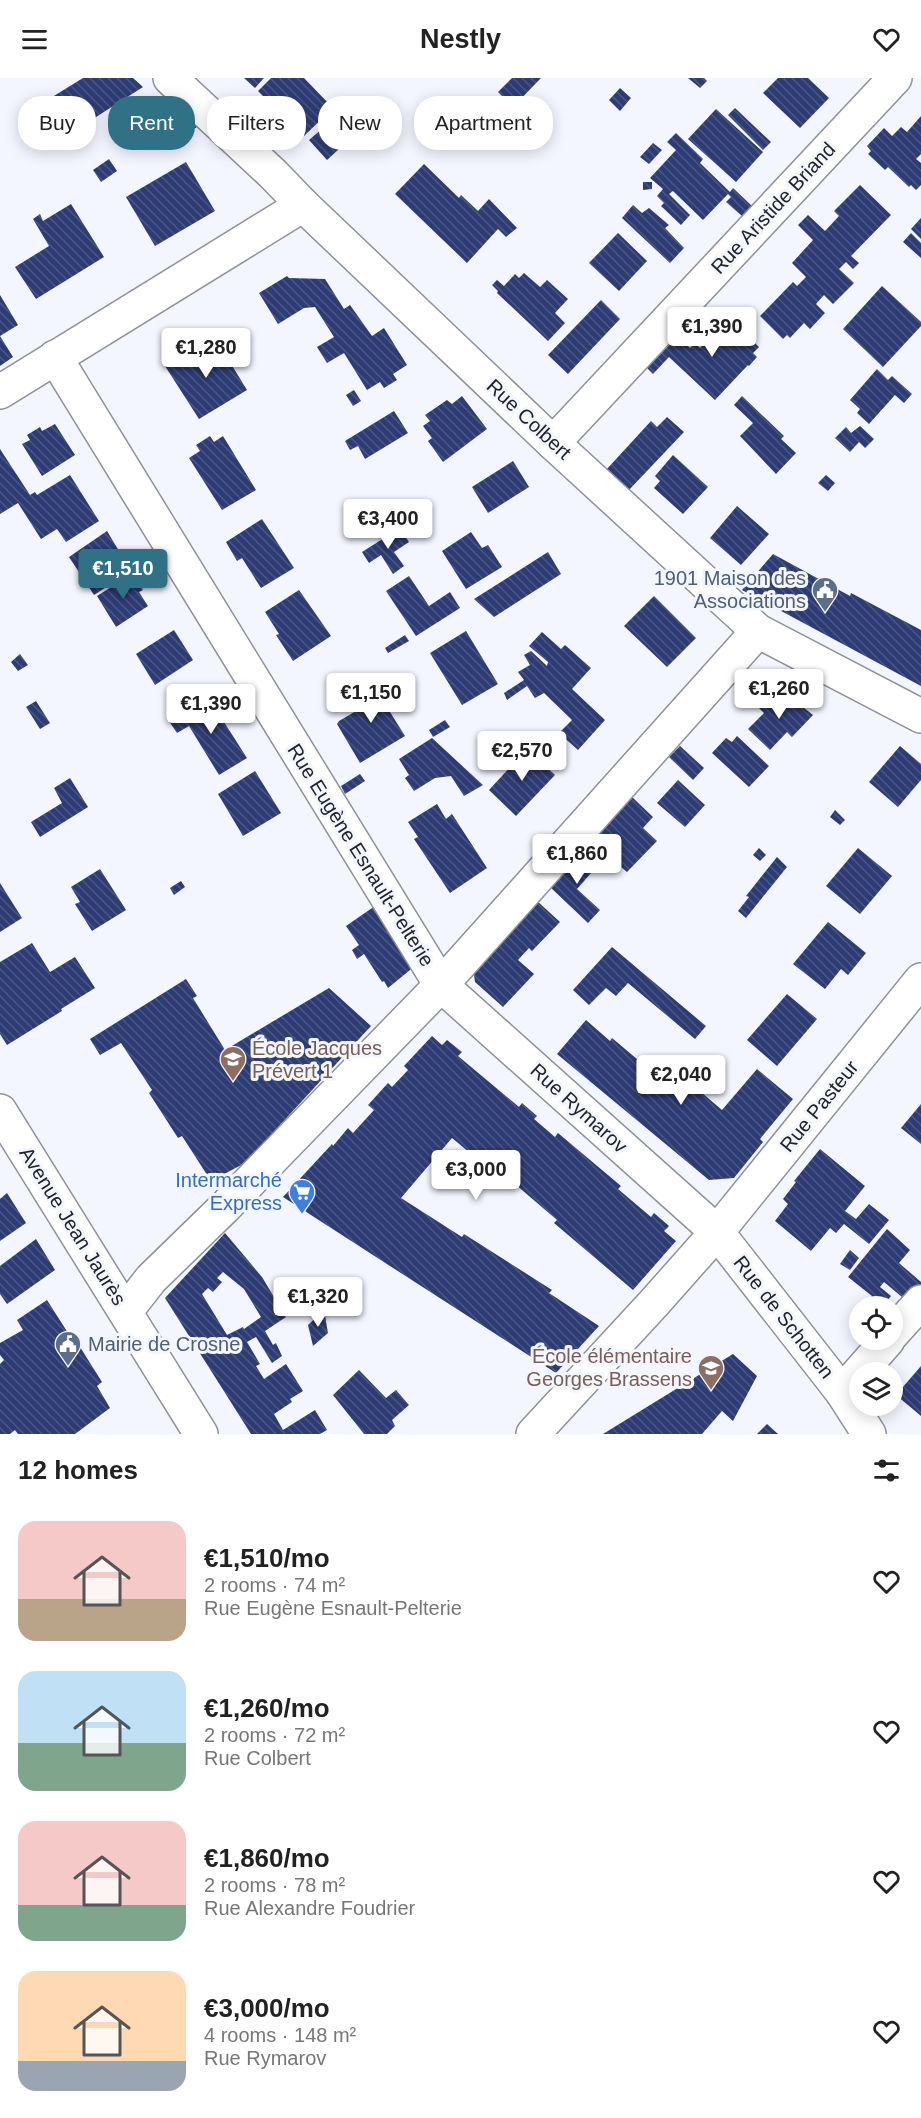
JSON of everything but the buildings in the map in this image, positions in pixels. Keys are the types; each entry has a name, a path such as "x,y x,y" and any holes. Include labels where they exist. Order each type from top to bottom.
{"street":[{"name":"Rue Colbert","path":"170,78 554,443 758,632 921,716"},
{"name":"Rue Aristide Briand","path":"554,443 895,78"},
{"path":"0,392 303,205"},
{"name":"Rue Eugène Esnault-Pelterie","path":"56,357 441,985"},
{"path":"126,1311 151,1279 219,1214 441,985 758,632"},
{"name":"Rue Pasteur","path":"532,1434 717,1232 921,980"},
{"name":"Rue Rymarov","path":"441,985 717,1232"},
{"name":"Avenue Jean Jaurès","path":"0,1111 201,1434"},
{"name":"Rue de Schotten","path":"717,1232 842,1392 869,1434"},
{"path":"903,1322 921,1302"},
{"path":"842,1392 879,1350"}],"place":[{"name":"1901 Maison des Associations","path":"825,613"},
{"name":"École Jacques Prévert 1","path":"233,1082"},
{"name":"Intermarché Express","path":"302,1215"},
{"name":"Mairie de Crosne","path":"68,1367"},
{"name":"École élémentaire Georges Brassens","path":"711,1391"}]}
